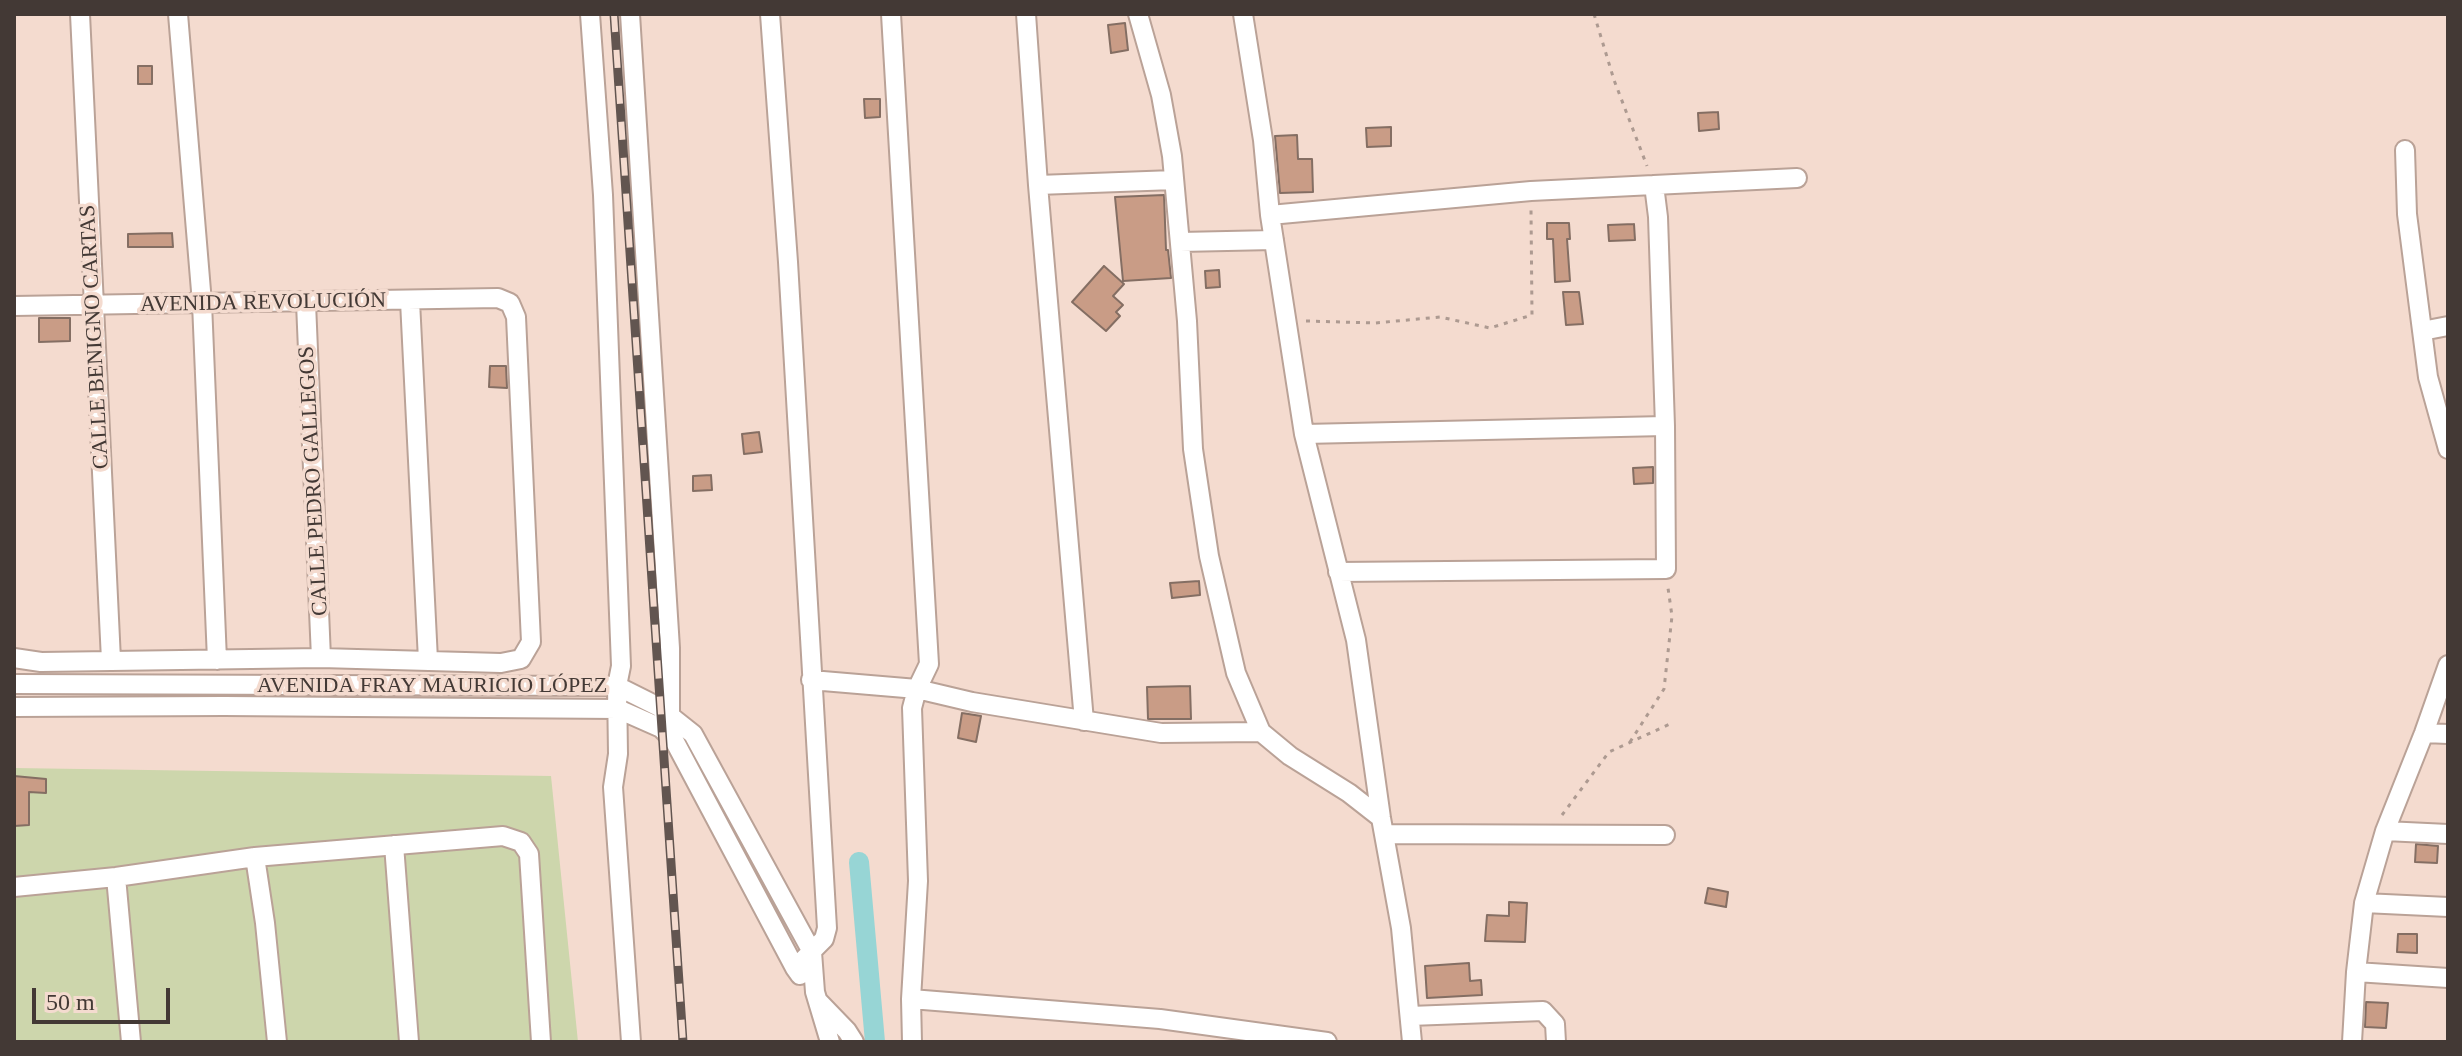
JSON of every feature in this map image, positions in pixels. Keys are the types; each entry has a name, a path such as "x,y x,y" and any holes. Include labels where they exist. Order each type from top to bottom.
{"street":[{"name":"CALLE BENIGNO CARTAS","path":"80,14 111,660"},
{"path":"178,14 202,303 217,660"},
{"path":"590,14 603,195 621,666 617,686 618,754 613,787 631,1042"},
{"path":"630,14 670,648 669,736"},
{"path":"770,14 788,262 827,928 824,939 795,968"},
{"path":"891,14 929,664 912,708 918,881 911,999 912,1042"},
{"path":"1026,14 1084,721"},
{"path":"1138,14 1161,95 1172,156 1187,321 1193,449 1209,556 1236,673 1261,732 1290,756 1349,793 1383,826 1548,835 1665,835"},
{"path":"1243,14 1304,434 1356,640 1401,928 1412,1042"},
{"path":"2405,150 2407,214 2428,377 2448,449"},
{"path":"1270,215 1531,191 1797,178"},
{"path":"1038,185 1174,180"},
{"path":"1338,572 1666,569 1665,426 1658,217 1654,185"},
{"path":"1180,242 1274,240"},
{"name":"AVENIDA REVOLUCIÓN","path":"14,306 498,298 510,303 516,317 531,642 521,659 501,663 428,660"},
{"path":"14,658 41,662 321,658 428,660 410,301"},
{"name":"CALLE PEDRO GALLEGOS","path":"306,303 321,658"},
{"path":"2422,331 2448,326"},
{"path":"1304,434 1665,426"},
{"path":"2352,1042 2364,903 2385,831 2448,665"},
{"path":"811,680 917,689 972,702 1161,733 1261,732"},
{"name":"AVENIDA FRAY MAURICIO LÓPEZ","path":"14,684 617,686 659,707 693,734 812,952 816,997"},
{"name":"AVENIDA FRAY MAURICIO LÓPEZ","path":"14,707 618,709 661,728 675,742 795,968 816,997"},
{"path":"2424,733 2448,734"},
{"path":"2385,831 2448,834"},
{"path":"14,887 116,877 255,857 503,836 521,842 529,854 541,1042"},
{"path":"394,845 409,1042"},
{"path":"255,857 277,1042"},
{"path":"116,877 131,1042"},
{"path":"2364,903 2448,907"},
{"path":"2356,972 2448,978"},
{"path":"816,997 830,1042"},
{"path":"816,997 854,1042"},
{"path":"911,999 1160,1019 1327,1042"},
{"path":"1410,1016 1543,1011 1555,1024 1556,1042"}],"path":[{"path":"1594,14 1614,80 1654,185"},
{"path":"1286,321 1375,323 1440,317 1490,328 1532,315 1531,191"},
{"path":"1630,742 1664,689 1672,616 1666,569"},
{"path":"1548,835 1609,752 1670,724"}],"green space":[{"path":"14,768 551,776 578,1042 14,1042"}],"building":[{"path":"1125,23 1128,50 1111,53 1108,25"},
{"path":"138,66 152,66 152,84 138,84"},
{"path":"864,99 880,99 880,117 865,118"},
{"path":"1718,112 1719,129 1699,131 1698,113"},
{"path":"1391,127 1391,146 1367,147 1366,128"},
{"path":"1297,135 1298,159 1312,159 1313,192 1280,193 1275,136"},
{"path":"1164,195 1166,250 1171,278 1123,281 1115,197"},
{"path":"1547,223 1569,223 1570,281 1555,282 1553,239 1547,239"},
{"path":"1634,224 1635,240 1609,241 1608,225"},
{"path":"172,233 173,247 128,247 128,234"},
{"path":"1104,266 1124,284 1113,296 1123,305 1116,312 1120,316 1106,331 1072,302"},
{"path":"1219,270 1220,287 1206,288 1205,271"},
{"path":"1563,292 1579,292 1583,324 1566,325"},
{"path":"39,318 70,318 70,341 39,342"},
{"path":"490,366 506,366 507,388 489,387"},
{"path":"759,432 762,452 744,454 742,434"},
{"path":"1653,467 1653,483 1634,484 1633,468"},
{"path":"711,475 712,490 693,491 693,476"},
{"path":"1199,581 1200,595 1172,598 1170,583"},
{"path":"1190,686 1191,719 1148,719 1147,687"},
{"path":"962,713 981,716 976,742 958,738"},
{"path":"14,776 46,779 46,793 29,792 29,825 14,826"},
{"path":"2416,844 2438,846 2437,863 2415,862"},
{"path":"1708,888 1728,892 1726,907 1705,903"},
{"path":"1509,902 1527,903 1525,942 1485,941 1487,915 1509,916"},
{"path":"2398,934 2417,934 2417,953 2397,952"},
{"path":"1469,963 1470,981 1481,980 1482,995 1427,998 1425,966"},
{"path":"2366,1002 2388,1003 2386,1028 2365,1027"}],"waterway":[{"path":"859,862 875,1042"}],"railway":[{"path":"614,14 683,1042"}]}
